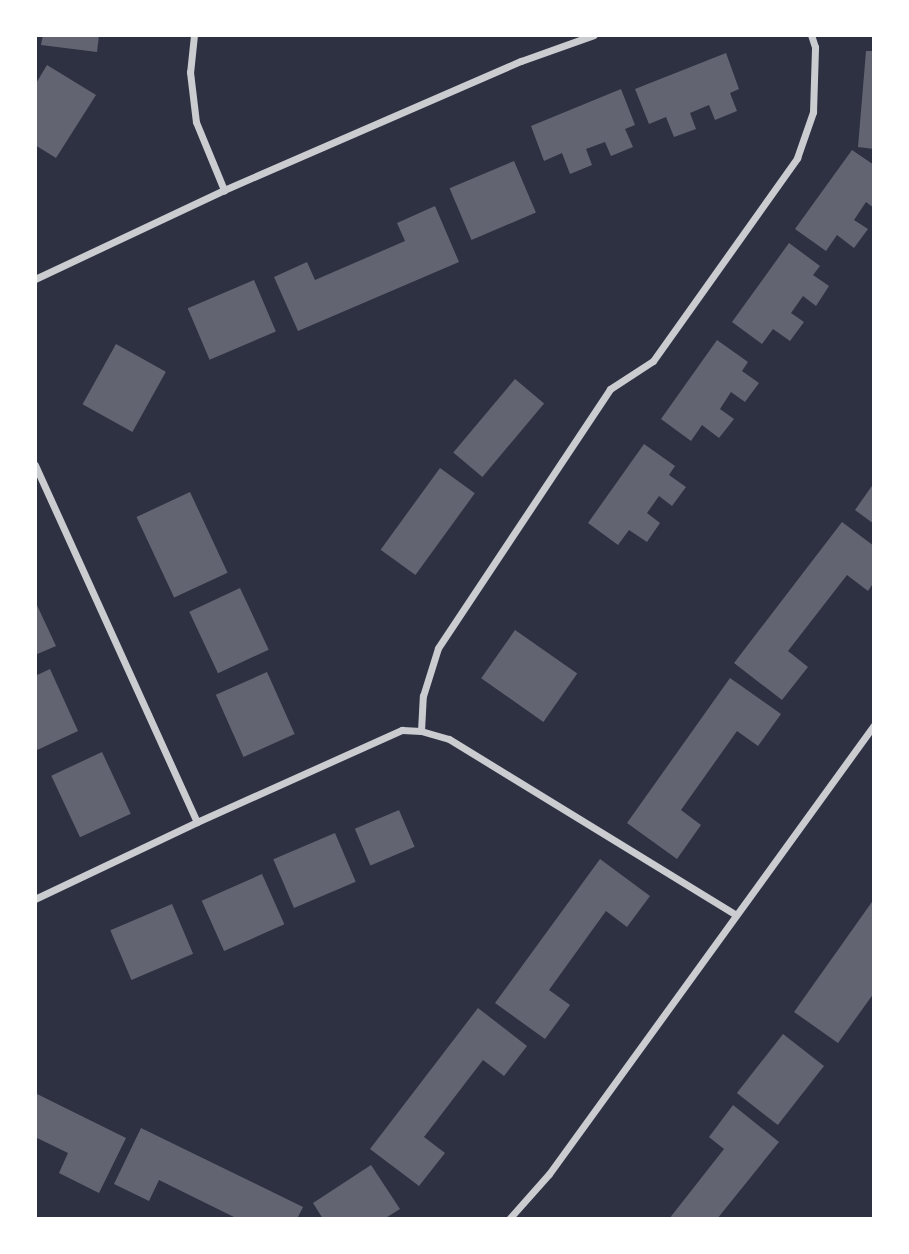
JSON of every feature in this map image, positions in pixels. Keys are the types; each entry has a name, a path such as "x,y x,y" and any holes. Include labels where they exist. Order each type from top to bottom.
{"street":[{"path":"194,35 190,72 196,122 225,190"},
{"path":"35,279 225,190 521,61 594,35"},
{"path":"421,731 423,696 438,648 610,389 653,361 797,158 813,112 815,47 811,35"},
{"path":"35,465 197,822"},
{"path":"509,1219 549,1174 874,725"},
{"path":"35,899 197,822 402,730 421,731 449,739 735,914"}],"building":[{"path":"43,35 99,35 97,52 41,45"},
{"path":"866,51 874,51 874,149 858,147"},
{"path":"726,53 739,89 730,93 737,111 715,120 709,105 690,113 696,129 674,137 666,117 649,124 635,89"},
{"path":"47,65 96,95 56,158 35,145 35,85"},
{"path":"621,89 635,125 625,129 633,147 611,156 605,142 586,149 592,165 570,174 562,153 544,161 531,126"},
{"path":"852,150 874,165 874,208 866,202 854,220 868,229 854,248 837,235 826,251 795,229"},
{"path":"514,161 536,213 471,240 450,188"},
{"path":"435,206 459,262 298,331 274,277 307,262 315,280 405,241 397,223"},
{"path":"789,243 820,266 813,275 829,286 816,306 803,296 791,313 804,322 790,341 773,329 762,344 732,322"},
{"path":"254,280 276,332 210,360 188,308"},
{"path":"717,340 748,362 742,371 759,383 745,402 731,392 720,409 734,419 719,438 702,425 691,441 661,419"},
{"path":"116,344 166,372 132,432 83,404"},
{"path":"515,379 544,403 482,477 453,453"},
{"path":"644,444 675,466 669,475 686,487 672,506 659,496 647,513 660,523 647,542 629,530 618,545 588,523"},
{"path":"440,468 475,493 415,575 381,550"},
{"path":"874,483 874,524 855,510"},
{"path":"190,492 228,573 174,598 137,517"},
{"path":"842,522 874,546 874,582 868,591 847,575 788,651 808,667 782,700 734,663"},
{"path":"240,588 269,650 218,673 189,612"},
{"path":"35,601 56,646 35,655"},
{"path":"515,630 577,674 543,722 481,678"},
{"path":"50,669 78,731 35,751 35,676"},
{"path":"267,672 295,734 243,757 216,695"},
{"path":"730,678 781,714 758,746 737,731 681,810 701,825 677,859 627,823"},
{"path":"102,752 131,814 80,837 51,776"},
{"path":"399,810 415,847 370,866 355,829"},
{"path":"335,833 356,882 294,908 273,859"},
{"path":"600,859 650,896 627,927 606,911 549,990 570,1005 545,1039 495,1003"},
{"path":"262,874 284,924 224,951 202,901"},
{"path":"874,899 874,993 838,1043 794,1012"},
{"path":"172,904 193,954 131,980 110,930"},
{"path":"478,1008 527,1046 504,1076 483,1060 424,1137 445,1153 419,1186 370,1149"},
{"path":"783,1034 824,1066 778,1125 737,1093"},
{"path":"35,1093 126,1138 99,1193 59,1173 68,1153 35,1137"},
{"path":"733,1105 779,1142 717,1219 669,1219 724,1149 709,1137"},
{"path":"141,1128 303,1207 297,1219 238,1219 159,1180 149,1201 114,1184"},
{"path":"371,1165 400,1209 384,1219 323,1219 313,1203"}]}
